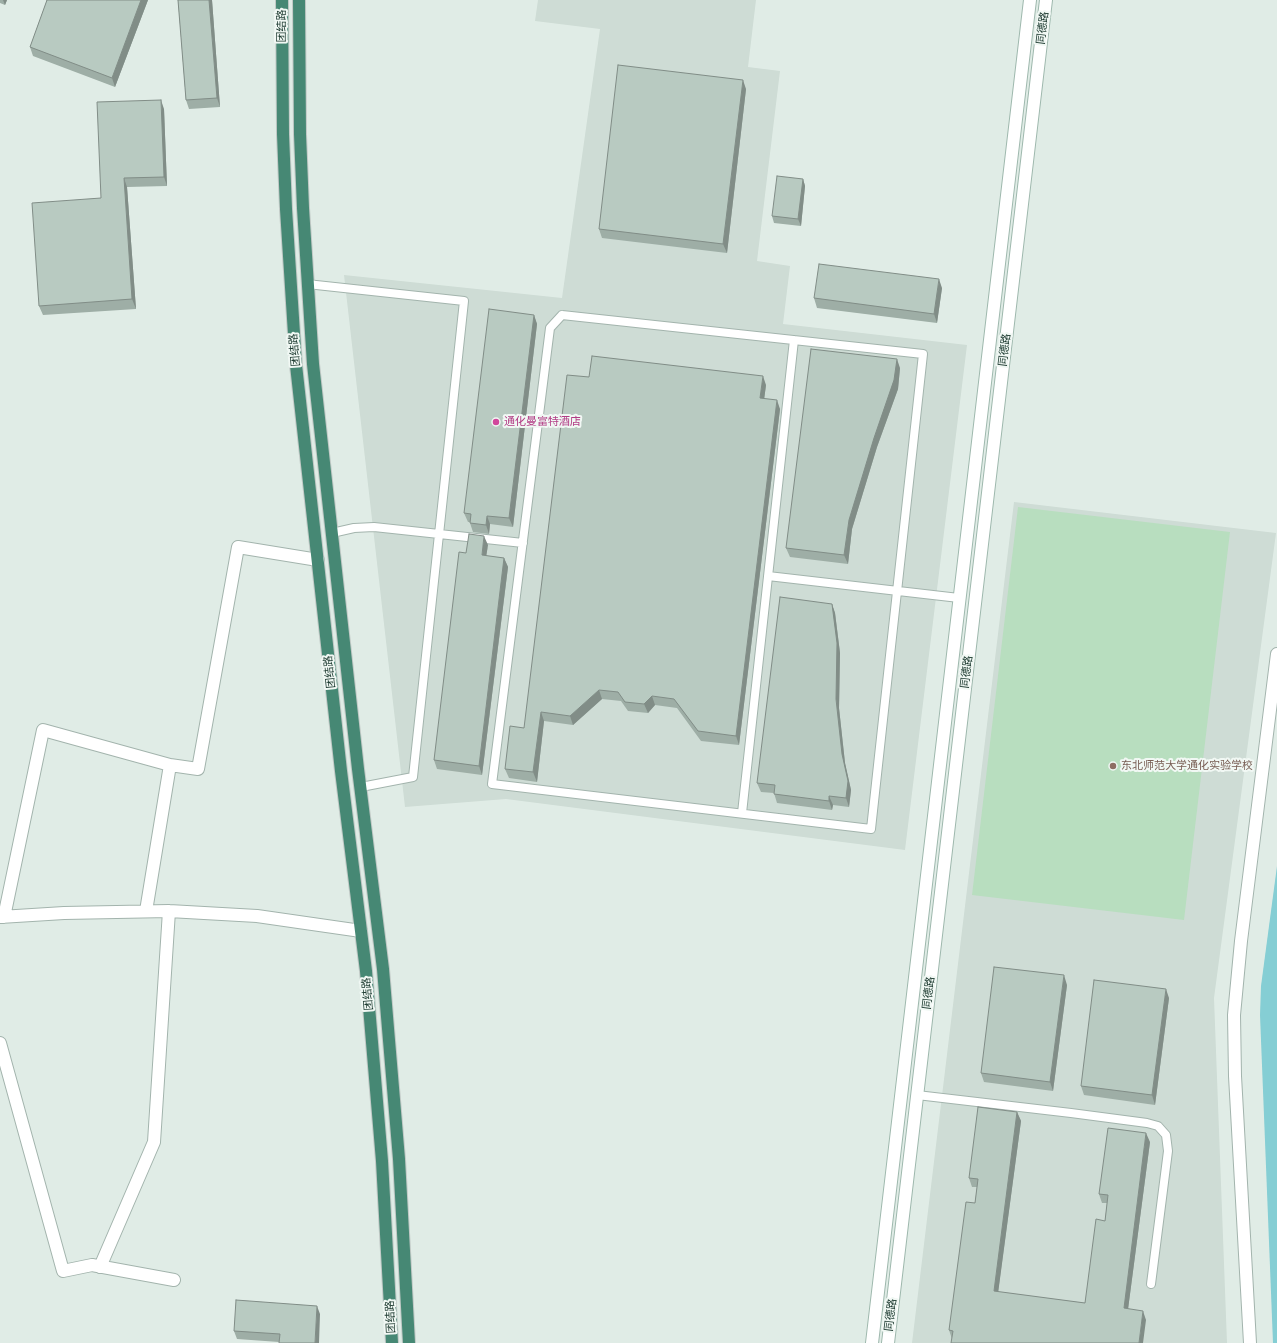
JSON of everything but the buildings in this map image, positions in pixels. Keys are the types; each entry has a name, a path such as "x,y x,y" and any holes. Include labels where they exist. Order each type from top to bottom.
{"highway":[{"name":"团结路","path":"282,0 283,134 290,280 299,388 361,931 382,1161 392,1343"},
{"name":"团结路","path":"300,0 300,134 307,284 313,364 375,900 392,1070 404,1234 409,1343"}],"main road":[{"name":"同德路","path":"872,1343 1030,0"},
{"name":"同德路","path":"888,1343 1046,0"},
{"path":"318,560 238,547 198,769 170,766 43,730 2,917 64,913 169,911 257,916 361,931"},
{"path":"1250,1343 1235,1076 1234,1015 1241,941 1277,654"},
{"path":"146,911 170,766"},
{"path":"100,1267 154,1142 169,911"},
{"path":"0,1043 63,1271 92,1265 174,1280"}],"lane":[{"path":"307,284 464,301 413,777 361,787"},
{"path":"562,315 794,340 923,354 871,829 492,784 550,328 562,315"},
{"path":"742,813 794,340"},
{"path":"332,533 354,528 374,527 523,543"},
{"path":"768,576 959,598"},
{"path":"917,1095 1071,1113 1147,1123 1158,1126 1166,1135 1168,1151 1151,1284"}],"shaded area":[{"path":"538,0 756,0 748,67 780,71 757,261 790,266 783,324 967,345 905,850 506,799 405,807 344,275 562,298 600,29 535,21"},
{"name":"东北师范大学通化实验学校","path":"1014,502 1276,533 1214,998 1227,1343 912,1343"}],"green space":[{"path":"1018,507 1230,532 1184,920 972,895"}],"water":[{"path":"1277,866 1277,1343 1273,1343 1260,1015 1261,986"}],"place":[{"name":"通化曼富特酒店","path":"496,422"},
{"name":"东北师范大学通化实验学校","path":"1113,766"}]}
